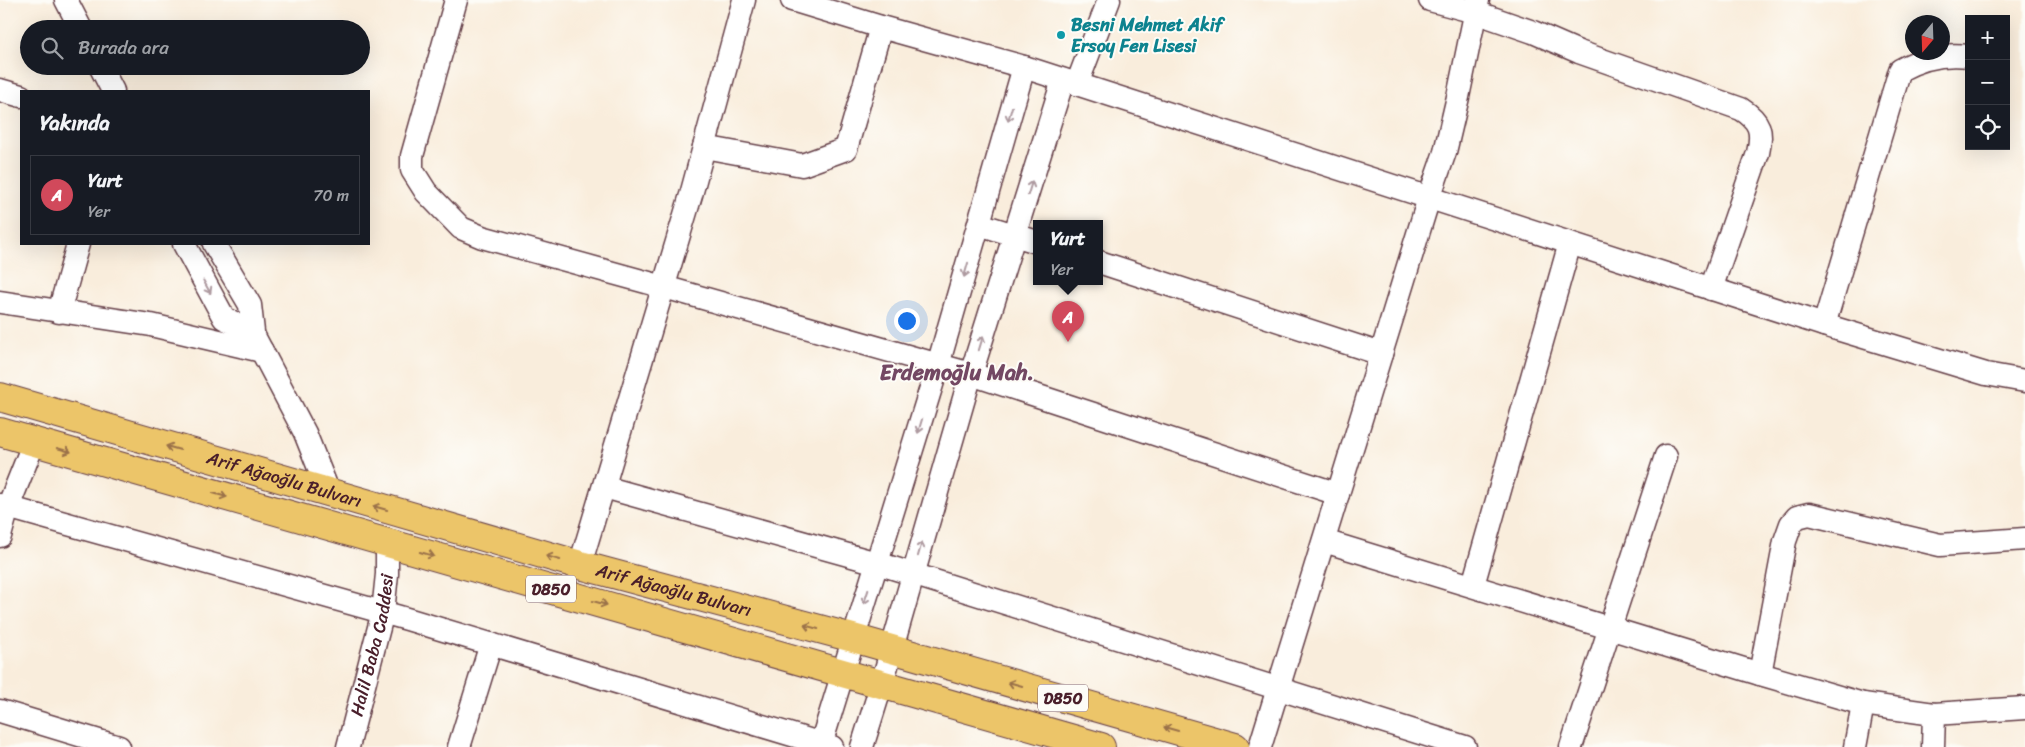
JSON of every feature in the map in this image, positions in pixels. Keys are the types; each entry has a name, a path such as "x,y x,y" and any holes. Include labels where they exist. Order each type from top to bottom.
{"highway":[{"name":"Arif Ağaoğlu Bulvarı","path":"0,397 580,565 853,638 1235,747"},
{"name":"Arif Ağaoğlu Bulvarı","path":"0,432 1101,747"}],"street":[{"path":"66,0 76,20"},
{"path":"456,0 412,156 412,170 426,192 461,228 482,237 971,374 1338,494"},
{"path":"580,565 664,287 744,0"},
{"path":"792,0 1024,67 1824,325 1986,374 2025,381"},
{"path":"862,747 971,374 1015,235 1070,82 1109,0"},
{"path":"1430,0 1477,6 1579,52 1741,109 1753,117 1759,126 1761,139 1758,153 1711,289"},
{"path":"1260,747 1428,198 1445,152 1477,6"},
{"path":"704,147 802,165 846,149 881,27"},
{"path":"1824,325 1900,70 1912,63 1935,57 1952,54 1965,56"},
{"path":"4,506 383,612 827,745 853,638 938,366 1024,67"},
{"path":"105,75 112,90"},
{"path":"0,90 20,96"},
{"path":"979,224 1033,241"},
{"path":"1473,585 1570,243"},
{"path":"59,312 78,245"},
{"path":"185,245 224,318 257,342"},
{"path":"215,245 250,305 257,342 306,433 329,493"},
{"path":"1103,263 1381,354"},
{"path":"0,302 257,342"},
{"path":"0,536 4,506 34,442"},
{"path":"1571,747 1666,456"},
{"path":"604,487 877,562 913,575 1465,747"},
{"path":"1760,674 1786,541 1791,524 1797,516 1809,514 1940,545 2025,539"},
{"path":"1324,541 1863,704 1934,714 2025,708"},
{"name":"Halil Baba Caddesi","path":"348,747 383,612 388,574 387,543"},
{"path":"458,747 490,644"},
{"path":"1854,747 1863,704"},
{"path":"0,711 119,747"},
{"path":"1933,747 1934,714"}],"place":[{"name":"Besni Mehmet Akif Ersoy Fen Lisesi","path":"1061,35"},
{"name":"Yurt","path":"1068,342"}],"district":[{"name":"Erdemoğlu Mah.","path":"957,372"}]}
